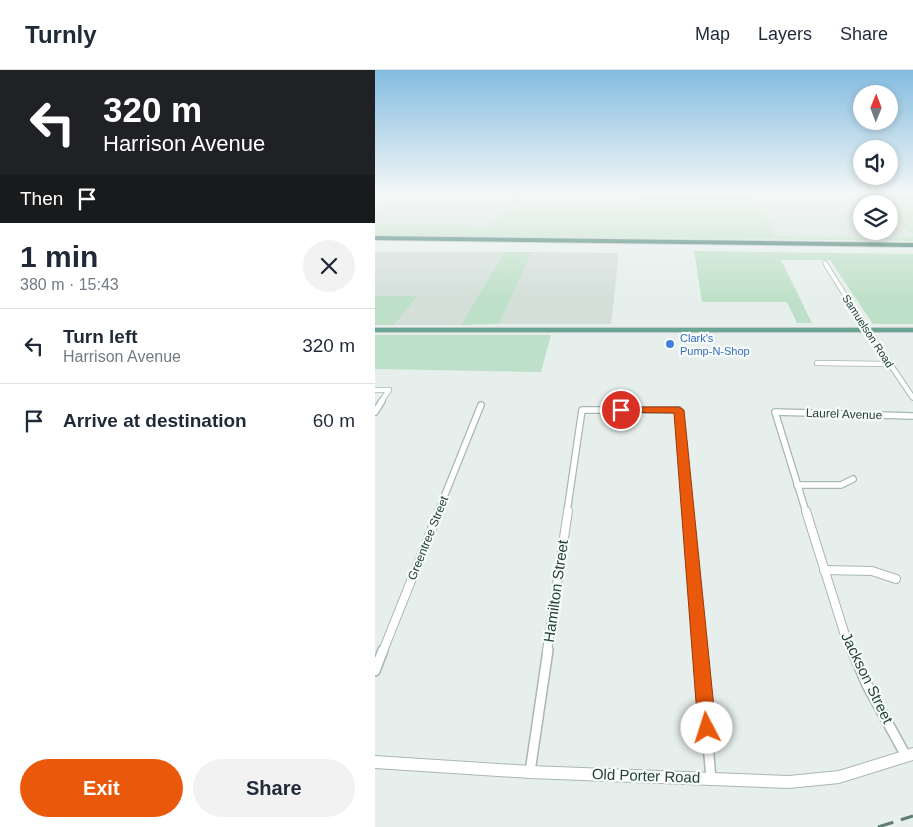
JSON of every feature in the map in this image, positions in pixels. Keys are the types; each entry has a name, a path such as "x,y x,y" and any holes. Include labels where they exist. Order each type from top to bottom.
{"highway":[{"path":"375,238 913,245"},
{"path":"375,242 913,249"}],"main road":[{"path":"375,330 913,330"}],"street":[{"name":"Samuelson Road","path":"825,263 889,364 913,398"},
{"path":"817,363 889,364"},
{"path":"375,390 389,390 375,412"},
{"name":"Greentree Street","path":"375,671 481,405"},
{"name":"Hamilton Street","path":"530,772 582,410 679,410 711,779"},
{"name":"Laurel Avenue","path":"775,412 913,416"},
{"name":"Jackson Street","path":"775,412 824,570 855,660 909,755"},
{"path":"797,485 841,485 853,479"},
{"path":"824,570 872,571 896,579"},
{"name":"Old Porter Road","path":"375,762 530,772 789,782 839,776 909,755"}],"shaded area":[{"path":"772,228 853,228 853,237 775,236"},
{"path":"898,228 905,228 913,236 898,238"},
{"path":"375,252 504,252 461,325 394,325 416,296 375,296"},
{"path":"532,252 619,253 611,324 499,324"}],"green space":[{"path":"375,228 772,228 775,236 898,240 898,238 913,236 913,241 375,236"},
{"path":"906,228 913,228 913,235"},
{"path":"694,251 913,254 913,324 873,324 830,260 781,260 812,323 797,323 787,302 702,302"},
{"path":"504,252 532,252 499,324 461,325"},
{"path":"375,296 417,296 394,325 375,325"},
{"path":"375,335 551,335 541,372 375,369"}],"railway":[{"path":"878,827 913,816"}],"place":[{"name":"Clark's Pump-N-Shop","path":"670,344"}],"route":[{"path":"621,410 679,410 707,728"}]}
